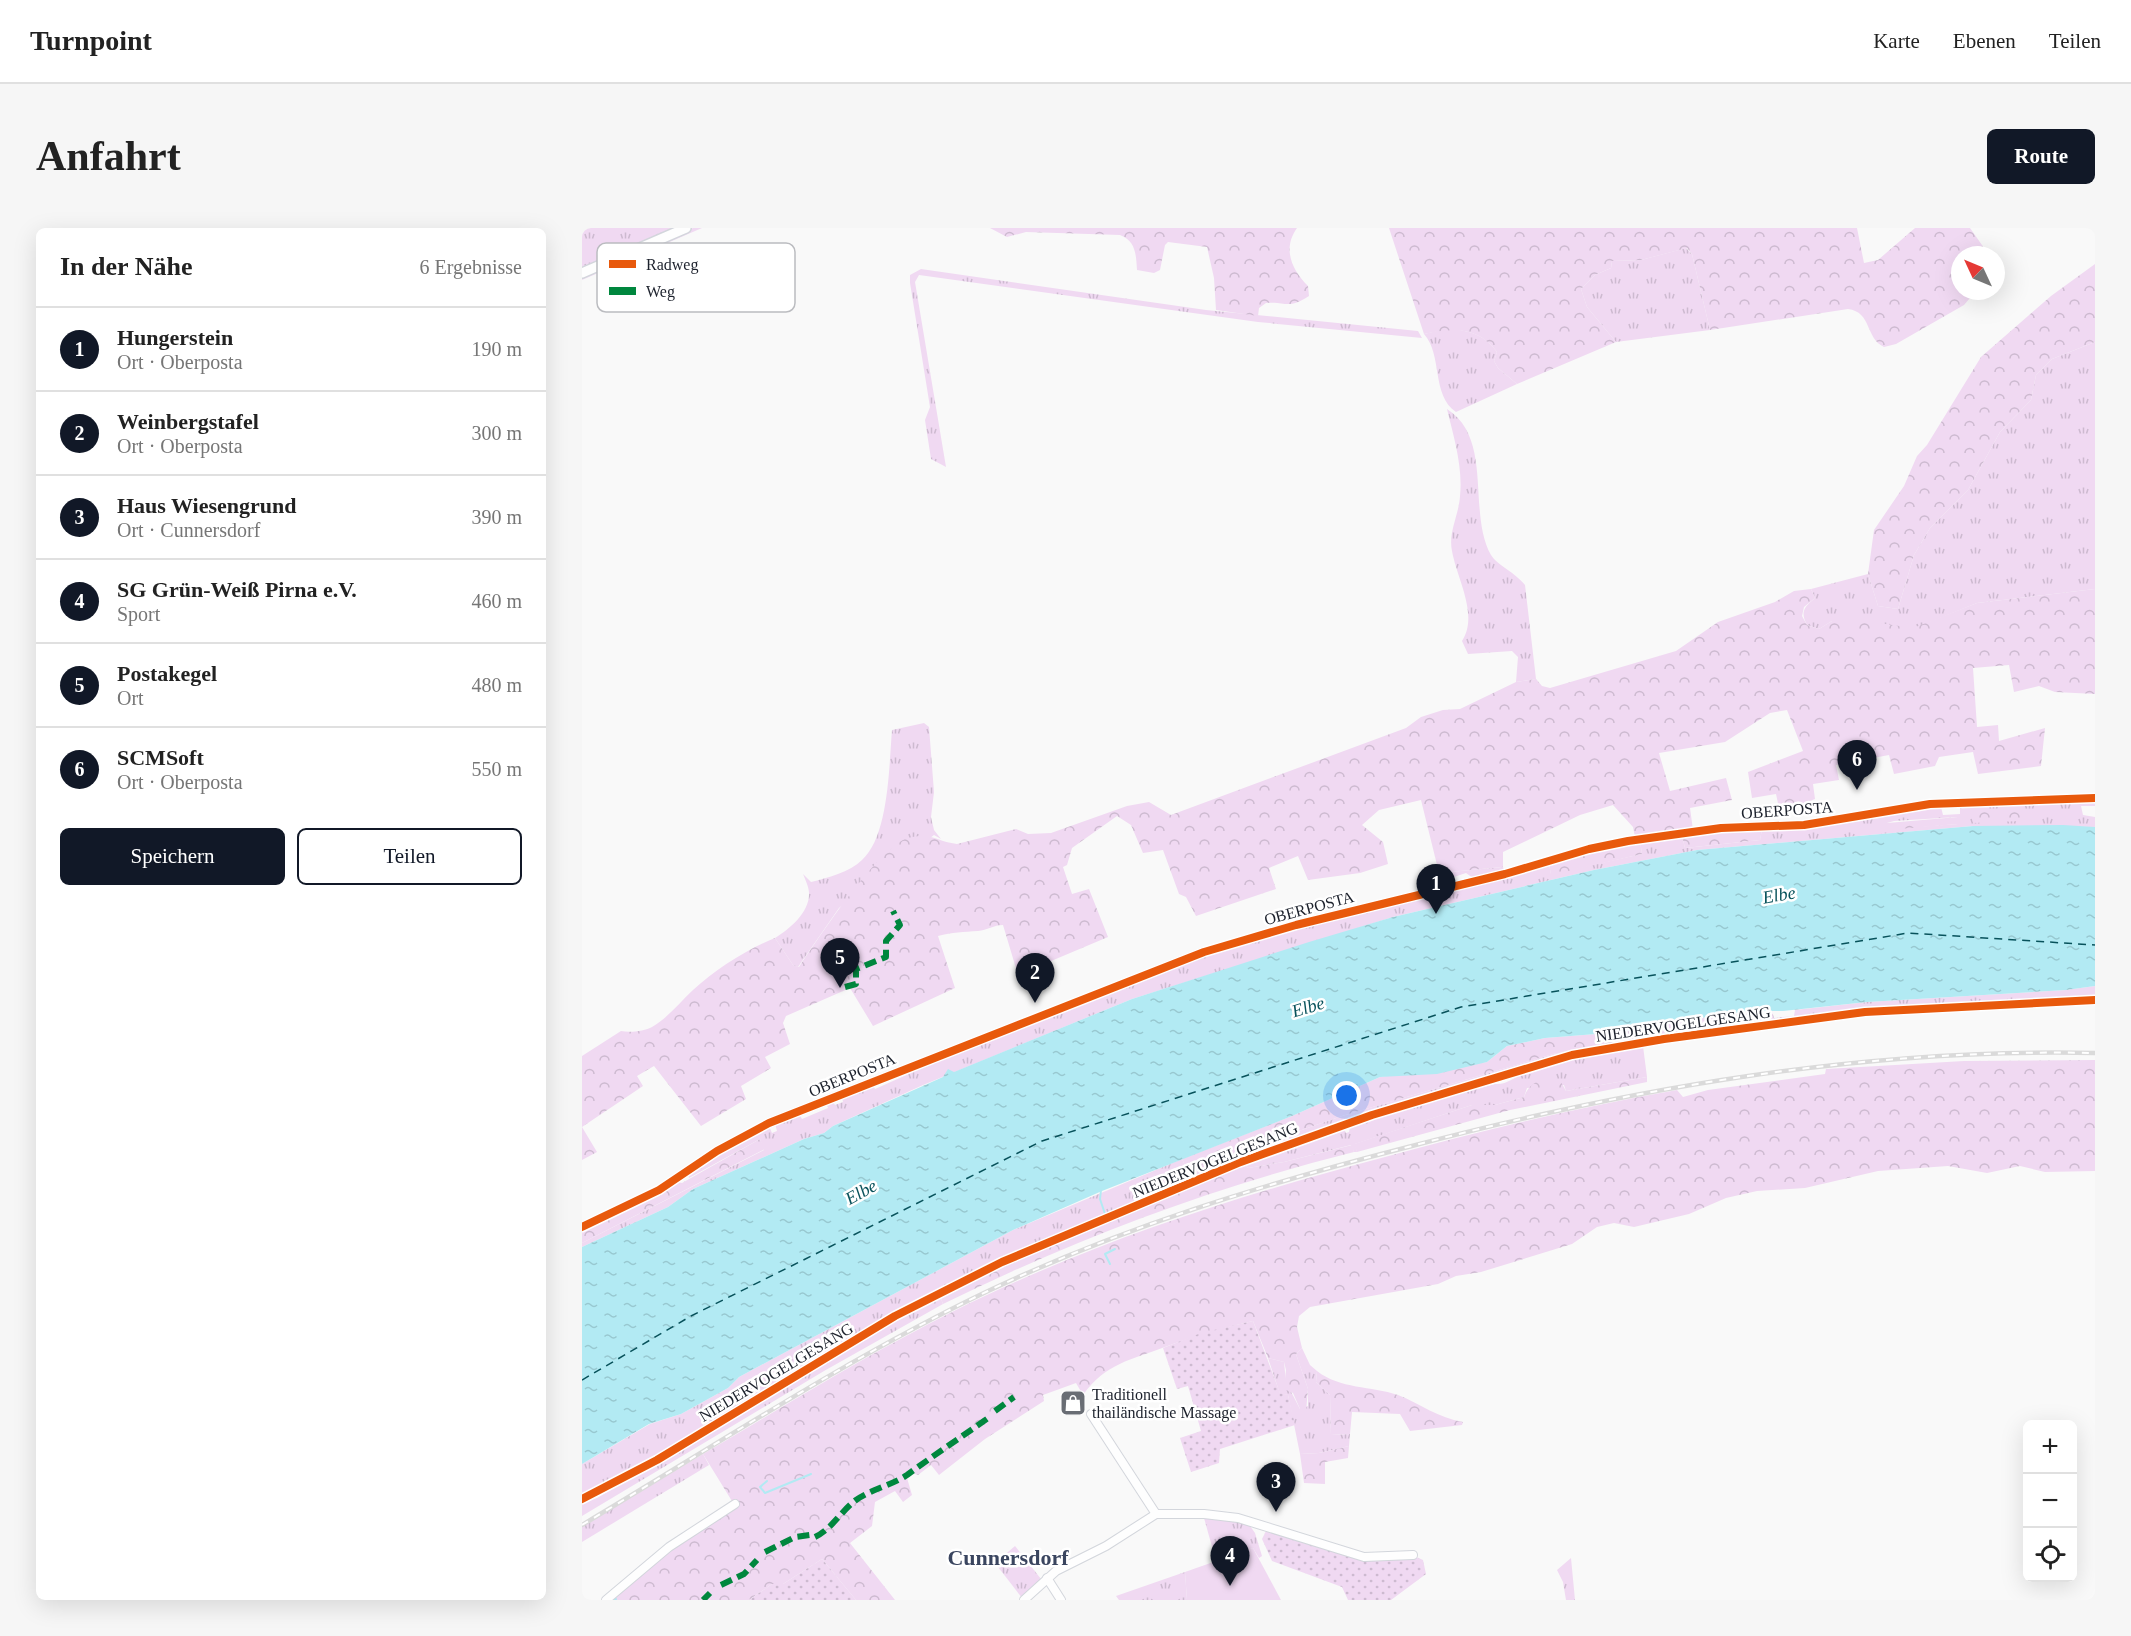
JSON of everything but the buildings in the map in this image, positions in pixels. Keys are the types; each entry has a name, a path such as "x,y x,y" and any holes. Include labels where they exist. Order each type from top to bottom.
{"street":[{"path":"651,243 686,228"},
{"path":"582,273 597,267"},
{"name":"OBERPOSTA","path":"582,1227 660,1190 733,1141 769,1123 1196,956 1296,925 1628,841 1721,828 1804,825 1930,804 2095,798"},
{"name":"NIEDERVOGELGESANG","path":"582,1499 657,1460 895,1316 1002,1262 1238,1163 1363,1118 1572,1055 1653,1040 1865,1012 2095,1000"},
{"path":"1092,1414 1156,1514"},
{"path":"606,1600 669,1547 735,1504"},
{"path":"1024,1600 1047,1578 1068,1564 1106,1546 1156,1514 1204,1514 1238,1518 1364,1557 1413,1555"},
{"path":"1047,1578 1061,1600"}],"green space":[{"path":"582,228 678,228 644,243 597,243 597,263 582,270"},
{"path":"693,228 702,228 667,243 659,243"},
{"path":"990,228 1297,228 1290,244 1291,259 1297,273 1308,286 1309,296 1291,304 1266,303 1259,308 1258,316 1216,310 1214,278 1207,247 1168,242 1165,245 1160,270 1154,273 1137,270 1132,245 1120,235 1026,232 1007,237"},
{"path":"1389,228 1857,228 1864,263 1878,260 1915,228 1970,228 1983,246 1951,246 1951,300 1968,300 1964,305 1896,344 1884,347 1874,338 1861,315 1848,309 1710,330 1692,254 1687,248 1641,260 1612,261 1611,268 1595,275 1581,289 1587,307 1616,342 1517,384 1498,368 1494,361 1497,352 1482,337 1454,330 1424,334"},
{"path":"1686,248 1692,254 1710,330 1616,342 1587,307 1581,289 1595,275 1611,268 1612,261 1641,260"},
{"path":"2095,264 2095,342 2052,359 2036,375 2031,400 2000,432 1968,490 1930,528 1914,555 1898,609 1878,606 1868,574 1874,530 1904,486 1917,456 1927,445 1981,357 2051,296"},
{"path":"921,269 1206,310 1418,331 1422,338 1258,322 919,275 915,282 946,467 931,459 925,420 930,407 910,283 910,275"},
{"path":"597,270 597,274 582,280 582,277"},
{"path":"1450,328 1471,333 1487,341 1497,352 1494,361 1498,368 1517,384 1456,412 1443,396 1434,353 1424,334"},
{"path":"2095,342 2095,589 1977,603 1913,629 1832,621 1819,629 1807,625 1804,610 1815,598 1811,589 1868,574 1878,606 1898,609 1914,555 1930,528 1968,490 2000,432 2031,400 2036,375 2052,359"},
{"path":"1447,409 1461,422 1470,439 1478,477 1484,538 1491,555 1525,585 1536,679 1516,682 1518,657 1512,651 1468,654 1462,641 1467,631 1468,608 1451,544 1461,485 1457,452"},
{"path":"1811,589 1815,598 1804,607 1802,616 1807,625 1819,629 1832,621 1845,618 1913,628 1977,603 2095,589 2095,694 2055,692 2039,686 2014,692 2009,665 1973,668 1977,727 1998,725 1999,741 2045,728 2041,766 1978,774 1973,752 1939,757 1935,766 1894,774 1889,755 1836,765 1839,780 1813,784 1815,799 1780,813 1776,794 1752,798 1748,772 1803,751 1787,710 1770,713 1725,742 1659,753 1670,791 1726,778 1732,800 1690,808 1693,830 1635,837 1633,827 1613,805 1580,815 1503,852 1503,867 1439,873 1421,800 1379,810 1362,825 1383,842 1388,864 1360,873 1308,880 1298,856 1269,868 1276,889 1196,916 1186,897 1179,894 1163,850 1143,853 1131,825 1117,816 1072,848 1067,865 1063,867 1072,894 1089,889 1108,937 1018,975 1003,925 938,936 955,988 873,1026 850,988 786,1016 783,1023 790,1044 765,1057 771,1068 741,1086 746,1099 701,1126 654,1066 637,1076 643,1086 582,1127 582,1056 621,1031 645,1030 652,1027 722,967 775,938 793,965 799,967 865,875 895,845 908,838 923,836 957,844 1016,829 1028,834 1051,833 1127,806 1149,802 1171,815 1406,728 1421,717 1443,710 1460,709 1516,682 1536,679 1542,686 1550,688 1676,651 1718,622 1775,602 1794,591"},
{"path":"924,723 929,727 934,792 931,817 934,830 941,839 934,835 839,908 798,967 793,965 775,938 793,925 806,907 809,891 803,874 811,882 838,874 857,864 871,849 883,818 892,730"},
{"path":"2095,800 2095,806 2081,806 2083,815 2095,817 2095,827 1973,826 1697,850 1594,870 1393,917 1132,999 923,1085 833,1126 824,1133 804,1139 693,1189 668,1207 582,1247 582,1243 764,1150 760,1139 689,1178 688,1175 719,1153 769,1126 772,1133 777,1131 775,1124 799,1114 802,1119 828,1108 826,1103 832,1100 835,1105 843,1102 842,1096 872,1083 875,1089 920,1067 1230,947 1549,864 1551,874 1642,854 1640,841 1682,836 1685,848 1760,840 1762,829 1844,823 1929,807 1941,807 1943,815 1960,814 1960,805","holes":["1957,817 1958,824 1887,829 1887,823 1894,821"]},
{"path":"2021,808 2020,821 1973,823 1972,816 1977,810"},
{"path":"1958,817 1958,824 1887,830 1887,823"},
{"path":"1762,829 1760,840 1685,848 1682,836 1721,830"},
{"path":"1640,841 1642,854 1551,875 1549,864"},
{"path":"1503,867 1504,871 1473,878 1466,873 1451,878 1449,885 1443,885 1439,873"},
{"path":"2095,986 2095,996 1740,1024 1593,1048 1319,1129 1236,1160 1176,1188 1063,1232 922,1299 655,1458 582,1496 582,1464 650,1424 681,1414 728,1388 739,1377 1013,1230 1182,1159 1187,1170 1342,1116 1553,1054 1671,1028 1671,1022 1681,1020 1684,1028 1699,1026 1699,1018 1772,1011 1774,1018 1794,1016 1795,1010 1867,1002 2066,990"},
{"path":"1671,1022 1671,1028 1660,1030 1657,1035 1553,1054 1342,1116 1187,1170 1182,1159 1292,1116 1380,1077 1487,1062 1507,1046 1545,1038 1622,1032"},
{"path":"1643,1046 1647,1077 1566,1091 1564,1085 1527,1088 1524,1097 1495,1105 1472,1105 1355,1144 1357,1152 1354,1152 1351,1145 1284,1162 1248,1168 1244,1164 1339,1130 1344,1129 1346,1133 1349,1132 1350,1127 1372,1117 1503,1083 1525,1073 1569,1060"},
{"path":"2095,1060 2095,1171 2045,1172 2020,1166 1987,1173 1948,1166 1878,1171 1805,1188 1757,1191 1726,1198 1689,1214 1634,1227 1614,1223 1597,1227 1572,1244 1481,1272 1456,1276 1438,1284 1310,1307 1299,1316 1297,1327 1302,1348 1296,1354 1308,1389 1306,1412 1300,1409 1293,1393 1284,1389 1286,1370 1284,1362 1268,1358 1253,1321 1208,1332 1130,1359 1110,1369 1083,1395 1076,1383 1043,1395 1044,1401 985,1439 939,1475 931,1465 918,1475 912,1473 907,1478 912,1495 903,1502 895,1491 875,1502 872,1526 850,1543 895,1600 856,1600 822,1559 783,1584 772,1584 749,1600 609,1600 670,1549 735,1506 703,1454 827,1380 922,1327 1006,1286 1112,1242 1275,1188 1421,1147 1567,1112 1677,1090 1683,1097 1708,1090 1825,1074 1826,1069 1964,1061"},
{"path":"1647,1077 1647,1082 1510,1110 1357,1152 1354,1144 1472,1105 1495,1105 1524,1097 1530,1087 1538,1081 1560,1080 1566,1091"},
{"path":"582,1127 597,1152 582,1160"},
{"path":"760,1139 765,1149 582,1243 582,1230 678,1182 682,1183"},
{"path":"1352,1145 1354,1152 1248,1182 1144,1217 1043,1258 943,1304 940,1296 1004,1264 1244,1164 1248,1168 1284,1162"},
{"path":"940,1296 943,1304 824,1371 582,1516 582,1502 597,1498 897,1319"},
{"path":"1253,1321 1280,1393 1288,1395 1295,1425 1220,1449 1219,1463 1191,1472 1180,1438 1201,1431 1188,1386 1177,1389 1163,1348 1201,1333"},
{"path":"1302,1348 1310,1365 1317,1371 1316,1382 1330,1395 1331,1435 1350,1434 1349,1446 1319,1453 1300,1454 1288,1395 1280,1394 1268,1358 1284,1362 1286,1382 1300,1409 1308,1406 1308,1389 1296,1354"},
{"path":"1317,1371 1346,1384 1398,1395 1438,1414 1463,1422 1462,1425 1410,1431 1400,1414 1352,1412 1350,1434 1331,1435 1330,1395 1316,1382"},
{"path":"1349,1446 1348,1458 1325,1462 1325,1484 1304,1483 1300,1454 1319,1453"},
{"path":"703,1454 709,1465 582,1542 582,1527"},
{"path":"1204,1518 1248,1523 1255,1533 1262,1556 1259,1558 1253,1548 1216,1561"},
{"path":"1266,1531 1363,1560 1414,1556 1423,1560 1426,1574 1391,1600 1348,1600 1342,1587 1272,1561 1262,1539"},
{"path":"1015,1546 1041,1579 1022,1598 995,1563"},
{"path":"1253,1548 1281,1600 1187,1600 1185,1572"},
{"path":"1571,1558 1575,1600 1566,1600 1563,1582 1557,1570"},
{"path":"822,1559 856,1600 749,1600 772,1584 783,1584"},
{"path":"1185,1572 1187,1600 1119,1600 1116,1596"}],"water":[{"name":"Elbe","path":"1973,826 2095,827 2095,986 2066,990 1867,1002 1783,1011 1751,1011 1643,1026 1622,1032 1545,1038 1507,1046 1487,1062 1437,1074 1380,1077 1292,1116 1102,1191 1013,1230 739,1377 728,1388 681,1414 649,1424 582,1464 582,1247 668,1207 693,1189 804,1139 824,1133 833,1126 943,1077 948,1069 954,1072 1132,999 1309,942 1393,917 1594,870 1697,850"}],"waterway":[{"path":"1101,1190 1100,1199 1105,1214"},
{"path":"1110,1264 1105,1254 1115,1249"},
{"path":"767,1481 760,1487 765,1493 811,1474"}],"ferry route":[{"path":"582,1380 691,1316 1042,1141 1461,1007 1908,933 2095,945"}],"railway":[{"path":"582,1525 833,1373 936,1317 988,1291 1090,1247 1247,1192 1354,1161 1492,1126 1662,1090 1834,1065 1921,1057 2008,1053 2095,1053"}],"marked path":[{"path":"845,987 856,984 856,969 886,957 886,941 900,925 893,911"},
{"path":"995,1411 1014,1397"},
{"path":"815,1537 856,1500 907,1475 991,1416"},
{"path":"765,1552 795,1537 810,1535"},
{"path":"721,1585 744,1574 757,1560"},
{"path":"703,1600 710,1593"}],"cycle path":[{"path":"582,1227 659,1190 717,1151 769,1123 1204,952 1296,925 1505,874 1589,849 1628,841 1721,828 1804,825 1930,804 2095,798"},
{"path":"582,1499 657,1460 895,1316 1002,1262 1238,1163 1372,1115 1572,1055 1664,1039 1865,1012 2095,1000"}],"place":[{"name":"SCMSoft","path":"1857,790"},
{"name":"Hungerstein","path":"1436,914"},
{"name":"Postakegel","path":"840,988"},
{"name":"Weinbergstafel","path":"1035,1003"},
{"name":"Traditionell thailändische Massage","path":"1073,1403"},
{"name":"Haus Wiesengrund","path":"1276,1512"},
{"name":"SG Grün-Weiß Pirna e.V.","path":"1230,1586"}],"district":[{"name":"Cunnersdorf","path":"1008,1557"}]}
